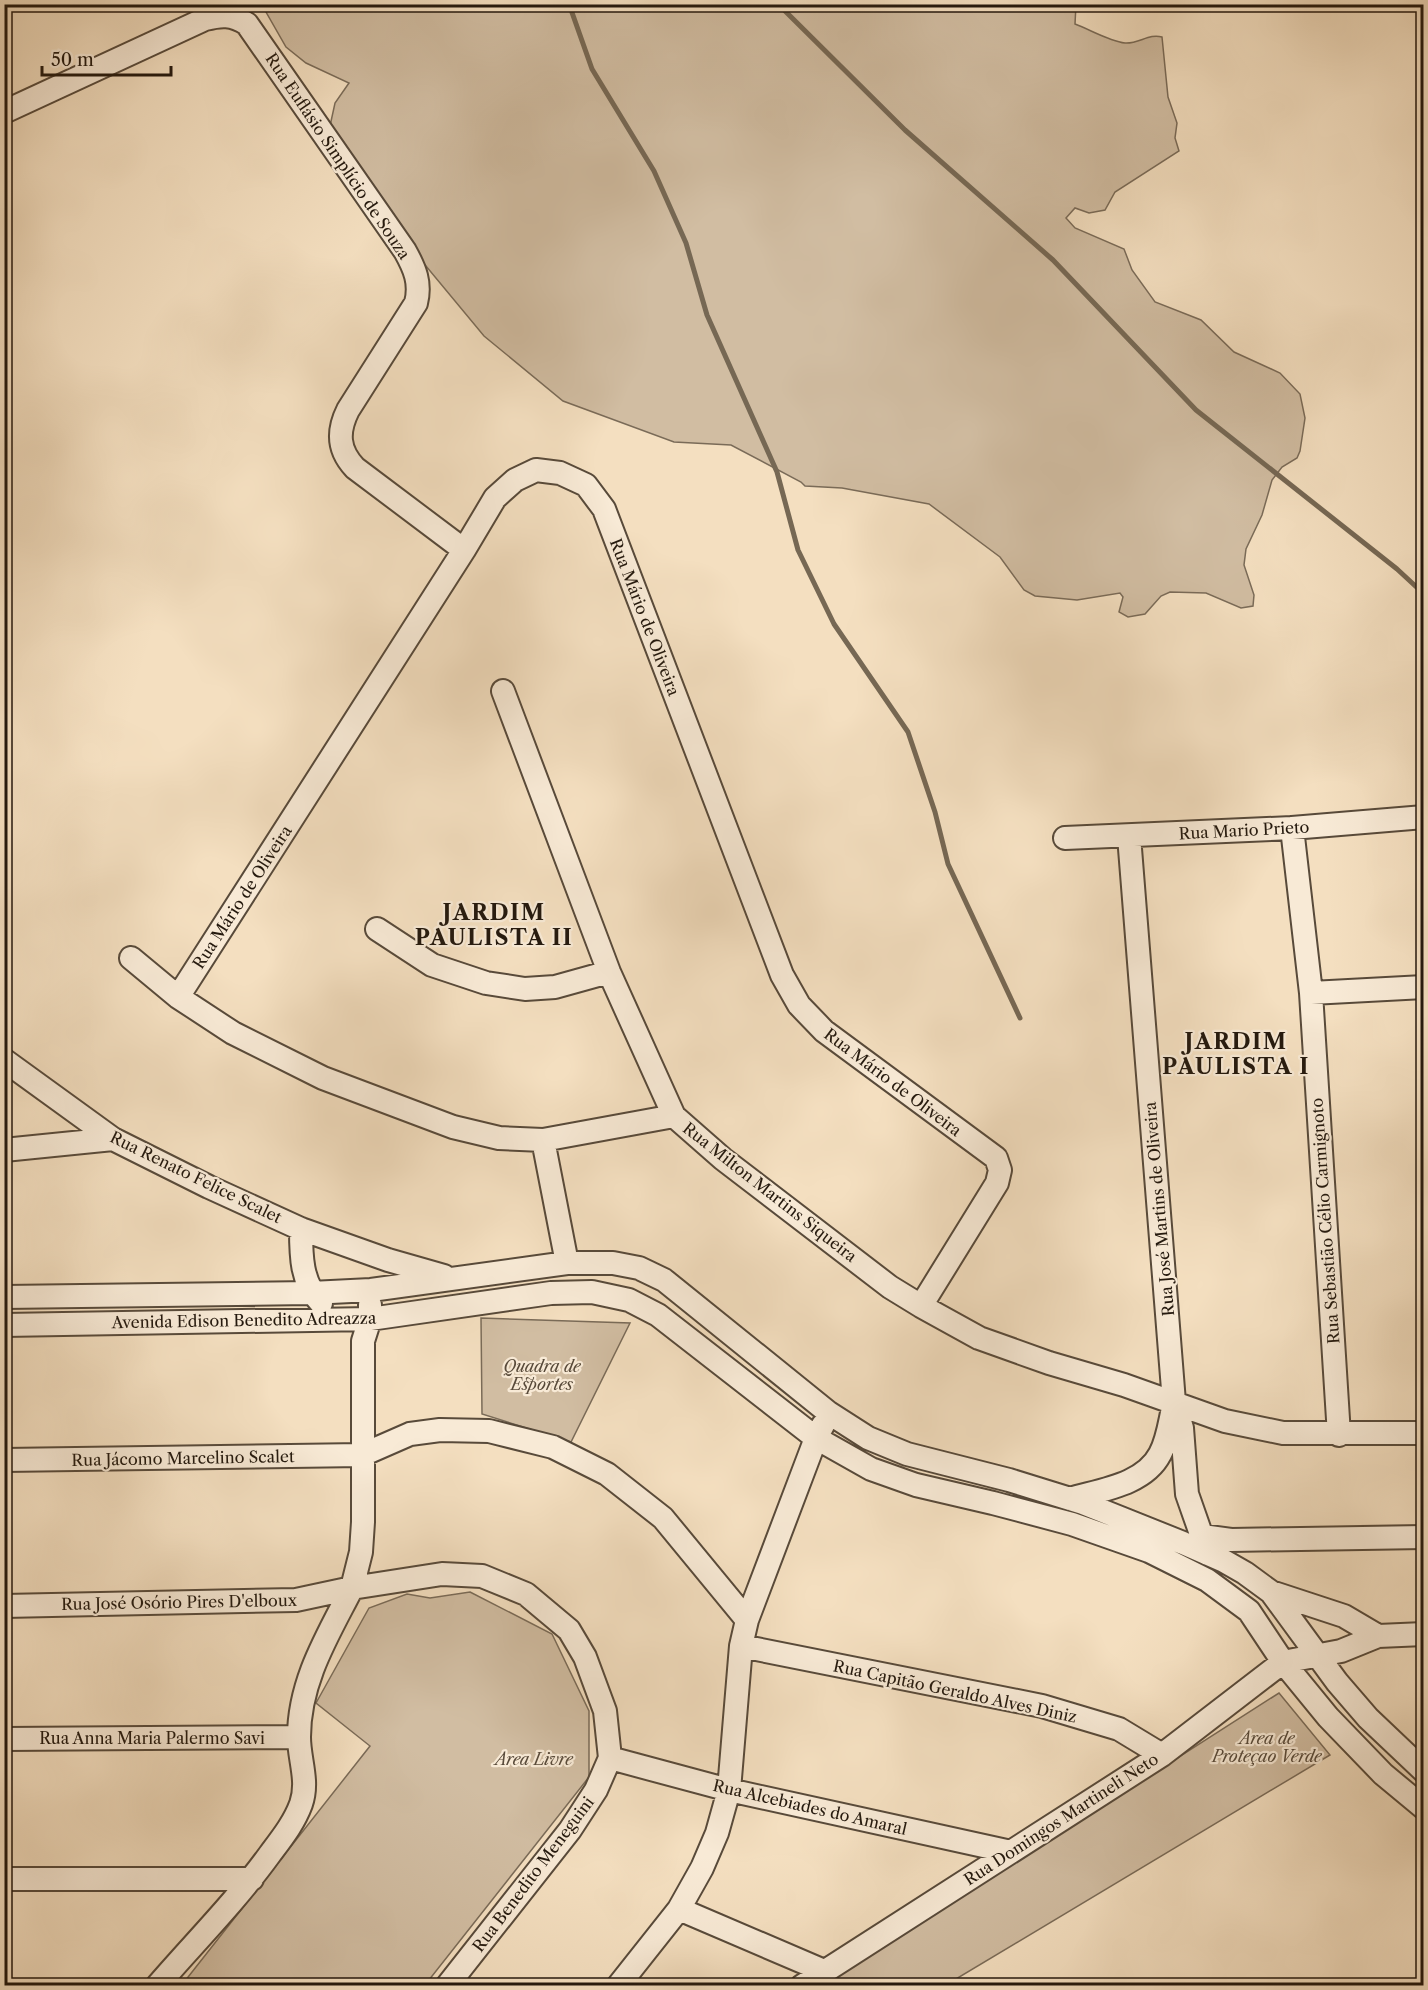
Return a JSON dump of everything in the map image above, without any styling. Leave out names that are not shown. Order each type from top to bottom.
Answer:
[{"type":"street","name":"Rua Euflásio Simplício de Souza","points":[[4,112],[201,12],[237,17],[247,24],[405,251],[418,279],[419,291],[416,303],[342,423],[341,447],[346,459],[355,468],[464,550]]},
{"type":"street","name":"Rua Mário de Oliveira","points":[[178,997],[495,498],[515,480],[536,470],[560,473],[586,485],[604,509],[782,975],[799,1005],[824,1031],[996,1158],[1000,1170],[997,1183],[921,1306]]},
{"type":"street","points":[[503,691],[609,972],[674,1116]]},
{"type":"street","name":"Rua Mario Prieto","points":[[1065,838],[1292,828],[1424,817]]},
{"type":"street","name":"Rua Sebastião Célio Carmignoto","points":[[1292,828],[1311,993],[1339,1435]]},
{"type":"street","name":"Rua José Martins de Oliveira","points":[[1129,836],[1174,1402],[1182,1428],[1186,1494],[1205,1545]]},
{"type":"street","points":[[377,929],[432,965],[486,983],[525,989],[555,987],[609,972]]},
{"type":"street","name":"Rua Milton Martins Siqueira","points":[[131,958],[178,997],[233,1033],[323,1078],[453,1127],[499,1138],[543,1140],[674,1116],[723,1159],[890,1287],[979,1338],[1225,1421],[1282,1434],[1424,1433]]},
{"type":"street","points":[[1311,993],[1424,987]]},
{"type":"street","name":"Rua Renato Felice Scalet","points":[[4,1060],[113,1138],[209,1187],[302,1229],[381,1258],[454,1279]]},
{"type":"street","points":[[4,1150],[113,1138]]},
{"type":"street","points":[[543,1140],[567,1263]]},
{"type":"street","name":"Rua Renato Felice Scalet","points":[[302,1229],[301,1252],[304,1276],[311,1293]]},
{"type":"street","name":"Avenida Edison Benedito Adreazza","points":[[4,1297],[311,1293],[371,1290],[567,1263],[613,1263],[639,1268],[664,1281],[829,1413],[868,1438],[907,1454],[1009,1480],[1205,1545],[1271,1592],[1318,1657],[1368,1718],[1424,1771]]},
{"type":"street","points":[[157,1986],[252,1879],[294,1822],[302,1802],[305,1784],[299,1737],[303,1699],[311,1667],[352,1588],[360,1552],[363,1522],[363,1341],[370,1319],[371,1290]]},
{"type":"street","name":"Avenida Edison Benedito Adreazza","points":[[4,1325],[340,1321],[370,1319],[551,1293],[592,1292],[629,1300],[658,1315],[816,1438],[871,1469],[916,1485],[1072,1524],[1149,1551],[1207,1580],[1248,1611],[1283,1662],[1328,1718],[1383,1774],[1424,1808]]},
{"type":"street","points":[[311,1293],[363,1341]]},
{"type":"street","name":"Rua José Martins de Oliveira","points":[[1070,1499],[1116,1486],[1144,1473],[1162,1452],[1174,1402]]},
{"type":"street","points":[[618,1986],[679,1909],[717,1833],[729,1790],[741,1646],[747,1620],[816,1438],[829,1413]]},
{"type":"street","points":[[362,1455],[410,1434],[440,1430],[489,1431],[553,1447],[607,1474],[663,1518],[747,1620]]},
{"type":"street","name":"Rua Jácomo Marcelino Scalet","points":[[4,1460],[362,1455]]},
{"type":"street","points":[[1205,1545],[1231,1540],[1424,1537]]},
{"type":"street","name":"Rua José Osório Pires D'elboux","points":[[4,1606],[297,1600],[352,1588],[442,1574],[482,1576],[526,1594],[569,1630],[585,1657],[605,1711],[610,1758]]},
{"type":"street","points":[[1271,1592],[1344,1616],[1378,1636],[1424,1634]]},
{"type":"street","name":"Rua Domingos Martineli Neto","points":[[802,1986],[1162,1755],[1283,1662],[1318,1657],[1354,1647],[1378,1636]]},
{"type":"street","name":"Rua Capitão Geraldo Alves Diniz","points":[[741,1646],[1042,1706],[1119,1729],[1162,1755]]},
{"type":"street","name":"Rua Anna Maria Palermo Savi","points":[[4,1739],[299,1737]]},
{"type":"street","name":"Rua Alcebiades do Amaral","points":[[610,1758],[729,1790],[1011,1852]]},
{"type":"street","name":"Rua Benedito Meneguini","points":[[447,1986],[570,1830],[596,1790],[610,1758]]},
{"type":"street","points":[[4,1879],[252,1879]]},
{"type":"street","points":[[679,1909],[824,1971]]},
{"type":"green space","points":[[1076,4],[1075,24],[1106,38],[1125,43],[1153,36],[1162,37],[1168,97],[1177,123],[1175,138],[1179,151],[1115,192],[1105,210],[1089,213],[1075,208],[1066,218],[1075,228],[1124,249],[1132,270],[1155,302],[1201,320],[1234,352],[1280,373],[1300,394],[1305,418],[1300,451],[1297,458],[1282,467],[1272,480],[1262,515],[1246,549],[1244,565],[1254,595],[1253,606],[1241,608],[1206,593],[1170,592],[1161,596],[1145,614],[1128,617],[1119,612],[1123,597],[1120,593],[1077,600],[1035,596],[1024,590],[1000,557],[929,504],[842,488],[805,486],[731,445],[674,442],[563,401],[484,336],[382,213],[328,135],[335,103],[349,83],[306,63],[286,47],[262,5]]},
{"type":"green space","name":"Quadra de Esportes","points":[[481,1318],[630,1323],[571,1442],[482,1414]]},
{"type":"green space","name":"Area Livre","points":[[470,1592],[552,1634],[589,1711],[589,1777],[425,1985],[181,1986],[370,1746],[316,1703],[369,1608],[407,1594],[430,1598]]},
{"type":"green space","name":"Area de Proteçao Verde","points":[[1279,1693],[1330,1755],[946,1985],[821,1986]]},
{"type":"waterway","points":[[569,4],[592,69],[654,171],[686,243],[707,315],[777,472],[798,550],[834,624],[908,732],[935,812],[948,864],[1020,1018]]},
{"type":"waterway","points":[[778,4],[905,130],[1053,260],[1196,410],[1397,569],[1424,594]]},
{"type":"district","name":"JARDIM PAULISTA II","points":[[494,924]]},
{"type":"district","name":"JARDIM PAULISTA I","points":[[1236,1054]]}]
